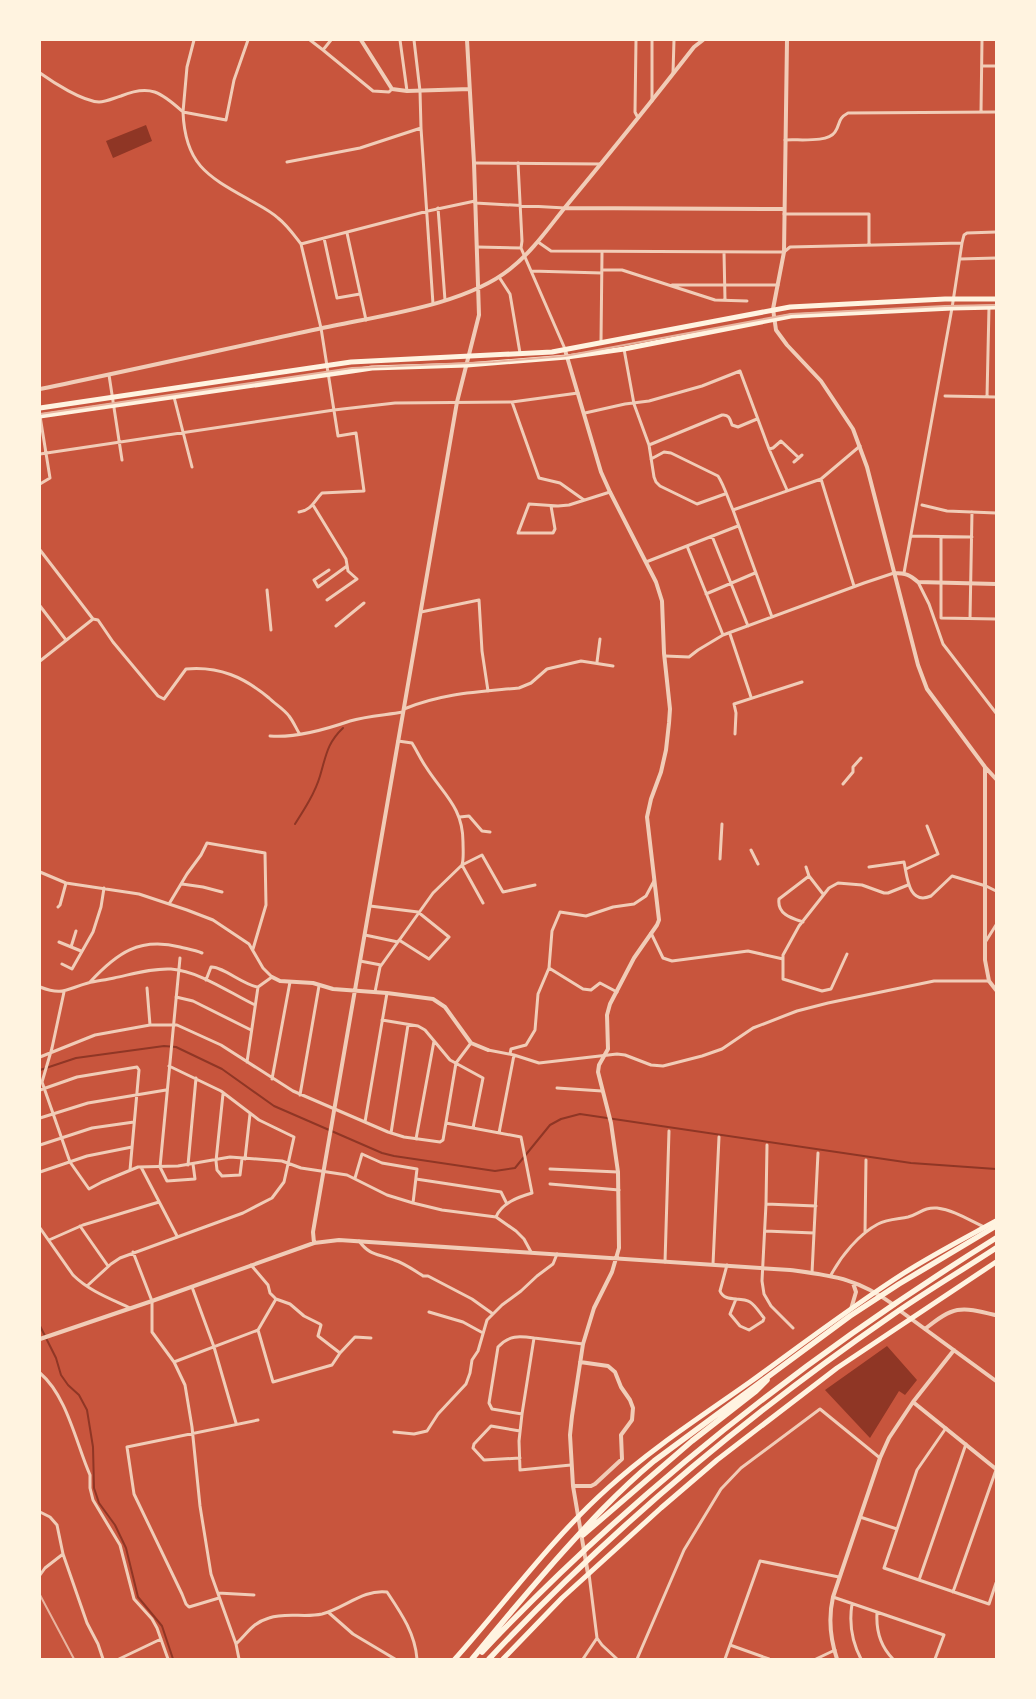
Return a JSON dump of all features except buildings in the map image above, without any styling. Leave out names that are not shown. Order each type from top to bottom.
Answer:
[{"type":"highway","points":[[40,408],[371,360],[565,350],[773,310],[816,306],[996,299]]},
{"type":"highway","points":[[40,416],[372,368],[466,365],[567,357],[624,349],[791,316],[996,307]]},
{"type":"highway","points":[[455,1659],[529,1570],[634,1465],[875,1292],[906,1272],[996,1221]]},
{"type":"highway","points":[[474,1659],[566,1550],[621,1490],[654,1461],[850,1316],[996,1226]]},
{"type":"highway","points":[[474,1659],[573,1560],[718,1434],[825,1352],[923,1284],[996,1238]]},
{"type":"highway","points":[[488,1659],[585,1563],[723,1442],[804,1378],[860,1338],[996,1248]]},
{"type":"highway","points":[[503,1659],[588,1572],[717,1460],[837,1368],[996,1262]]},
{"type":"highway","points":[[566,1550],[692,1441],[756,1392],[797,1348]]},
{"type":"street","points":[[194,40],[187,67],[183,112],[185,138],[191,153],[200,166],[216,181],[278,218],[301,244],[321,328],[338,436],[356,433],[364,491],[322,493],[314,505],[309,509],[299,512]]},
{"type":"street","points":[[40,73],[77,94],[94,101],[108,101],[137,89],[145,90],[163,96],[183,112],[226,120],[234,80],[248,40]]},
{"type":"street","points":[[310,40],[373,92],[389,92],[392,89],[406,91],[470,89]]},
{"type":"street","points":[[323,50],[331,40]]},
{"type":"street","points":[[361,40],[392,89]]},
{"type":"street","points":[[400,40],[406,91]]},
{"type":"street","points":[[414,40],[420,91],[433,304]]},
{"type":"street","points":[[314,1242],[313,1232],[323,1171],[457,402],[479,315],[474,163],[467,40]]},
{"type":"street","points":[[636,40],[636,112],[638,119]]},
{"type":"street","points":[[652,40],[652,101]]},
{"type":"street","points":[[674,40],[674,73]]},
{"type":"street","points":[[40,389],[366,320],[433,304],[479,288],[499,277],[524,257],[538,242],[694,47],[703,40]]},
{"type":"street","points":[[787,40],[784,252],[773,310],[776,330],[821,380],[853,429],[860,445],[918,665],[927,690],[985,767],[996,778]]},
{"type":"street","points":[[981,112],[982,40]]},
{"type":"street","points":[[982,66],[996,66]]},
{"type":"street","points":[[786,140],[826,139],[833,136],[839,121],[848,113],[996,112]]},
{"type":"street","points":[[287,162],[360,148],[421,128]]},
{"type":"street","points":[[474,163],[602,164]]},
{"type":"street","points":[[518,163],[521,248],[565,350],[601,472],[656,582],[662,602],[670,709],[666,750],[647,818],[659,920],[634,958],[610,1004],[607,1015],[608,1049],[599,1065],[598,1072],[611,1123],[618,1172],[619,1248],[612,1272],[594,1308],[583,1344],[572,1416],[571,1465],[573,1486],[597,1638],[618,1659]]},
{"type":"street","points":[[301,244],[438,208],[475,202],[565,208],[869,214],[869,244]]},
{"type":"street","points":[[438,208],[445,300]]},
{"type":"street","points":[[347,232],[366,320]]},
{"type":"street","points":[[904,573],[962,243],[967,233],[996,232]]},
{"type":"street","points":[[324,238],[337,298],[360,294]]},
{"type":"street","points":[[538,242],[550,251],[602,253],[784,252],[790,247],[962,243]]},
{"type":"street","points":[[477,247],[521,248]]},
{"type":"street","points":[[724,252],[725,300]]},
{"type":"street","points":[[600,342],[602,253]]},
{"type":"street","points":[[960,259],[996,258]]},
{"type":"street","points":[[531,271],[622,270],[714,300],[747,300]]},
{"type":"street","points":[[499,277],[510,294],[520,353]]},
{"type":"street","points":[[669,285],[779,285]]},
{"type":"street","points":[[987,396],[989,307]]},
{"type":"street","points":[[624,349],[634,404],[649,445],[654,476],[660,486],[697,504],[725,494]]},
{"type":"street","points":[[585,413],[649,401],[702,386],[740,371],[769,450],[787,490]]},
{"type":"street","points":[[109,375],[122,460]]},
{"type":"street","points":[[40,454],[334,410],[395,403],[512,402],[578,392]]},
{"type":"street","points":[[174,396],[192,467]]},
{"type":"street","points":[[945,396],[996,397]]},
{"type":"street","points":[[512,402],[539,478],[560,483],[584,500]]},
{"type":"street","points":[[649,445],[726,414],[735,427],[757,419]]},
{"type":"street","points":[[40,416],[50,478],[40,484]]},
{"type":"street","points":[[769,450],[781,441],[799,458]]},
{"type":"street","points":[[733,510],[821,479],[860,445]]},
{"type":"street","points":[[651,459],[664,452],[671,453],[718,476],[722,481],[725,494],[733,510],[772,617]]},
{"type":"street","points":[[794,462],[802,455]]},
{"type":"street","points":[[821,479],[854,586]]},
{"type":"street","points":[[551,506],[555,529],[552,533],[518,532],[529,504],[569,505],[610,492]]},
{"type":"street","points":[[314,505],[346,559],[348,571],[356,579],[327,600]]},
{"type":"street","points":[[922,505],[947,511],[996,513]]},
{"type":"street","points":[[970,619],[972,512]]},
{"type":"street","points":[[646,562],[738,526]]},
{"type":"street","points":[[712,536],[748,626]]},
{"type":"street","points":[[911,536],[972,537]]},
{"type":"street","points":[[941,537],[941,618],[996,619]]},
{"type":"street","points":[[687,546],[723,635]]},
{"type":"street","points":[[40,550],[41,555],[93,619],[98,620],[113,642],[158,696],[164,699],[186,669],[205,668],[226,672],[256,687],[290,716],[299,733]]},
{"type":"street","points":[[329,570],[314,580],[318,587],[347,566]]},
{"type":"street","points":[[706,594],[756,573]]},
{"type":"street","points":[[665,656],[690,657],[723,635],[730,634],[854,586],[894,573],[904,573],[910,575],[918,582],[929,604],[943,644],[996,713]]},
{"type":"street","points":[[918,582],[996,584]]},
{"type":"street","points":[[267,590],[271,630]]},
{"type":"street","points":[[421,612],[479,600],[482,651],[488,691]]},
{"type":"street","points":[[336,626],[364,603]]},
{"type":"street","points":[[40,606],[66,640]]},
{"type":"street","points":[[40,660],[93,619]]},
{"type":"street","points":[[730,634],[751,697]]},
{"type":"street","points":[[597,662],[600,639]]},
{"type":"street","points":[[270,736],[283,737],[343,725],[403,710],[427,700],[444,696],[519,688],[531,683],[547,669],[581,660],[613,666]]},
{"type":"street","points":[[735,734],[736,713],[734,704],[802,682]]},
{"type":"street","points":[[398,741],[412,743],[426,768],[452,803],[460,818],[463,830],[462,865],[483,903]]},
{"type":"street","points":[[843,784],[861,758]]},
{"type":"street","points":[[985,767],[986,968],[989,981],[996,990]]},
{"type":"street","points":[[460,818],[469,816],[482,831],[490,832]]},
{"type":"street","points":[[720,859],[722,824]]},
{"type":"street","points":[[906,869],[938,854],[927,826]]},
{"type":"street","points":[[169,904],[207,843],[265,853],[266,905],[257,930],[253,949]]},
{"type":"street","points":[[751,850],[758,864]]},
{"type":"street","points":[[375,992],[381,965],[432,893],[462,865],[482,855],[503,892],[535,885]]},
{"type":"street","points":[[869,867],[904,862],[908,885],[916,895],[927,898],[952,876],[986,886],[996,891]]},
{"type":"street","points":[[806,867],[809,876],[823,894]]},
{"type":"street","points":[[40,872],[66,883],[139,894],[213,920],[240,937],[253,949],[263,968],[272,977],[280,981],[313,983],[333,989],[422,996],[440,1002],[471,1043],[488,1050],[539,1063],[625,1055],[651,1065],[663,1066],[722,1049],[753,1028],[797,1011],[934,981],[989,981]]},
{"type":"street","points":[[802,922],[784,915],[778,904],[779,899],[809,876]]},
{"type":"street","points":[[499,1133],[512,1055],[511,1048],[526,1045],[535,1030],[538,994],[549,968],[552,931],[560,912],[586,916],[613,907],[634,904],[646,896],[654,881]]},
{"type":"street","points":[[58,907],[66,883]]},
{"type":"street","points":[[847,954],[834,985],[826,991],[783,979],[783,955],[802,922],[829,888],[838,883],[862,884],[888,893],[908,885]]},
{"type":"street","points":[[182,884],[203,886],[222,892]]},
{"type":"street","points":[[62,964],[72,969],[93,932],[98,919],[104,888]]},
{"type":"street","points":[[365,935],[398,941],[429,959],[449,937],[418,912],[370,906]]},
{"type":"street","points":[[985,942],[996,925]]},
{"type":"street","points":[[71,947],[76,931]]},
{"type":"street","points":[[651,933],[663,958],[672,961],[748,951],[783,959]]},
{"type":"street","points":[[59,942],[81,951]]},
{"type":"street","points":[[89,983],[122,954],[140,945],[161,943],[202,953]]},
{"type":"street","points":[[180,958],[160,1167],[167,1181],[195,1179],[193,1164]]},
{"type":"street","points":[[360,961],[381,965]]},
{"type":"street","points":[[206,980],[212,967],[216,967],[252,986],[258,987],[272,977]]},
{"type":"street","points":[[549,968],[583,989],[591,990],[600,983],[617,992]]},
{"type":"street","points":[[40,986],[57,992],[64,992],[89,983],[151,970],[179,970],[206,980],[255,1006]]},
{"type":"street","points":[[272,1079],[290,982]]},
{"type":"street","points":[[300,1095],[319,986]]},
{"type":"street","points":[[247,1062],[258,987]]},
{"type":"street","points":[[147,988],[150,1025]]},
{"type":"street","points":[[64,992],[42,1082],[42,1090],[53,1113],[70,1162],[89,1189],[130,1170],[141,1167],[188,1165],[230,1158],[290,1163],[301,1168],[356,1178],[387,1195],[414,1203],[476,1216],[496,1217],[516,1231],[524,1239],[531,1252]]},
{"type":"street","points":[[365,1122],[387,993]]},
{"type":"street","points":[[176,997],[193,1001],[251,1030]]},
{"type":"street","points":[[382,1020],[418,1026],[425,1030],[450,1060],[484,1078],[473,1128]]},
{"type":"street","points":[[40,1057],[71,1046],[87,1037],[150,1025],[173,1025],[221,1045],[286,1088],[300,1095],[390,1133],[440,1142],[446,1123],[456,1063],[471,1043]]},
{"type":"street","points":[[390,1133],[408,1025]]},
{"type":"street","points":[[416,1139],[434,1040]]},
{"type":"street","points":[[87,1286],[108,1266],[120,1258],[243,1213],[266,1202],[276,1194],[284,1182],[290,1163],[294,1137],[259,1120],[223,1093],[169,1066]]},
{"type":"street","points":[[42,1090],[88,1075],[137,1068],[139,1070],[130,1170]]},
{"type":"street","points":[[188,1165],[196,1078]]},
{"type":"street","points":[[557,1088],[602,1091]]},
{"type":"street","points":[[40,1118],[88,1102],[166,1090]]},
{"type":"street","points":[[223,1093],[216,1161],[217,1170],[222,1176],[240,1175],[250,1114]]},
{"type":"street","points":[[40,1145],[92,1128],[134,1122]]},
{"type":"street","points":[[446,1123],[521,1138],[532,1193],[514,1199],[496,1217]]},
{"type":"street","points":[[665,1262],[669,1130]]},
{"type":"street","points":[[714,1264],[718,1137]]},
{"type":"street","points":[[767,1145],[762,1281],[764,1294],[771,1306],[792,1328]]},
{"type":"street","points":[[40,1172],[101,1152],[132,1147]]},
{"type":"street","points":[[812,1273],[818,1153]]},
{"type":"street","points":[[356,1178],[362,1154],[382,1163],[417,1169],[414,1203]]},
{"type":"street","points":[[865,1234],[866,1160]]},
{"type":"street","points":[[141,1167],[177,1236]]},
{"type":"street","points":[[550,1169],[618,1172]]},
{"type":"street","points":[[416,1179],[501,1192],[507,1204]]},
{"type":"street","points":[[550,1184],[619,1190]]},
{"type":"street","points":[[49,1240],[80,1226],[159,1202]]},
{"type":"street","points":[[766,1204],[816,1206]]},
{"type":"street","points":[[831,1275],[838,1262],[851,1247],[878,1224],[892,1219],[910,1217],[923,1209],[936,1208],[951,1211],[985,1227]]},
{"type":"street","points":[[80,1226],[108,1266]]},
{"type":"street","points":[[40,1228],[73,1276],[98,1293],[131,1308]]},
{"type":"street","points":[[765,1231],[814,1233]]},
{"type":"street","points":[[41,1339],[192,1287],[314,1242],[325,1240],[359,1240],[665,1262],[763,1267],[831,1275],[875,1292],[996,1381]]},
{"type":"street","points":[[359,1240],[366,1249],[376,1256],[394,1260],[423,1276],[428,1276],[472,1299],[493,1314]]},
{"type":"street","points":[[133,1252],[152,1301],[152,1332],[174,1362],[186,1385],[200,1506],[211,1574],[236,1644],[239,1659]]},
{"type":"street","points":[[394,1432],[414,1434],[427,1431],[438,1414],[466,1384],[472,1360],[478,1351],[486,1320],[553,1264],[557,1254]]},
{"type":"street","points":[[251,1265],[268,1285],[270,1293],[276,1299],[290,1304],[304,1316],[320,1324],[318,1336],[340,1353]]},
{"type":"street","points":[[728,1265],[720,1291],[724,1297],[748,1300],[764,1318],[763,1321],[749,1330],[740,1326],[730,1314],[736,1299]]},
{"type":"street","points":[[850,1309],[856,1292],[852,1282]]},
{"type":"street","points":[[192,1287],[214,1347],[236,1423]]},
{"type":"street","points":[[174,1362],[258,1330],[276,1299]]},
{"type":"street","points":[[925,1329],[943,1316],[959,1309],[971,1309],[995,1315]]},
{"type":"street","points":[[429,1312],[462,1322],[483,1333]]},
{"type":"street","points":[[258,1330],[273,1382],[332,1365],[355,1337],[371,1338]]},
{"type":"street","points":[[522,1414],[492,1408],[489,1403],[498,1347],[503,1342],[518,1335],[583,1344]]},
{"type":"street","points":[[534,1338],[520,1431],[520,1470],[571,1465]]},
{"type":"street","points":[[837,1659],[830,1631],[829,1616],[832,1597],[880,1458],[894,1429],[954,1350]]},
{"type":"street","points":[[573,1486],[591,1486],[620,1463],[623,1454],[621,1435],[632,1420],[632,1404],[621,1387],[615,1372],[608,1366],[580,1362]]},
{"type":"street","points":[[40,1374],[48,1380],[57,1394],[90,1474],[90,1488],[93,1500],[120,1545],[134,1599],[152,1619],[168,1659]]},
{"type":"street","points":[[913,1402],[996,1470],[953,1592]]},
{"type":"street","points":[[637,1659],[684,1550],[721,1489],[741,1468],[820,1409],[880,1458]]},
{"type":"street","points":[[219,1598],[189,1606],[186,1604],[134,1494],[127,1447],[236,1423],[258,1420]]},
{"type":"street","points":[[520,1431],[491,1426],[474,1444],[473,1448],[484,1460],[520,1458]]},
{"type":"street","points":[[946,1428],[917,1470],[884,1568],[989,1604],[996,1583]]},
{"type":"street","points":[[919,1580],[966,1444]]},
{"type":"street","points":[[40,1512],[50,1517],[57,1525],[63,1554],[102,1659]]},
{"type":"street","points":[[860,1517],[897,1529]]},
{"type":"street","points":[[40,1575],[45,1568],[63,1554]]},
{"type":"street","points":[[725,1659],[760,1561],[839,1577]]},
{"type":"street","points":[[236,1644],[252,1626],[269,1618],[320,1614],[368,1593],[387,1592],[412,1636],[416,1659]]},
{"type":"street","points":[[218,1593],[254,1596]]},
{"type":"street","points":[[832,1597],[944,1635],[935,1659]]},
{"type":"street","points":[[852,1604],[851,1631],[853,1642],[861,1659]]},
{"type":"street","points":[[328,1612],[353,1634],[395,1659]]},
{"type":"street","points":[[877,1612],[876,1623],[880,1640],[893,1659]]},
{"type":"street","points":[[583,1659],[597,1638]]},
{"type":"street","points":[[119,1659],[161,1639]]},
{"type":"street","points":[[730,1645],[767,1659]]},
{"type":"street","points":[[816,1659],[835,1650]]},
{"type":"shaded area","points":[[146,125],[152,141],[113,158],[106,141]]},
{"type":"shaded area","points":[[887,1346],[917,1380],[905,1395],[899,1391],[870,1438],[825,1390]]},
{"type":"waterway","points":[[295,824],[315,789],[330,745],[343,728]]},
{"type":"waterway","points":[[40,1070],[76,1058],[164,1046],[176,1047],[222,1069],[274,1106],[382,1153],[495,1171],[515,1168],[550,1125],[561,1119],[580,1114],[911,1163],[996,1169]]},
{"type":"waterway","points":[[40,1326],[56,1358],[61,1375],[79,1395],[87,1410],[93,1447],[94,1488],[99,1503],[115,1525],[126,1548],[138,1597],[162,1626],[173,1659]]},
{"type":"railway","points":[[40,414],[352,368],[493,362],[565,356],[791,314],[996,305]]},
{"type":"railway","points":[[40,1595],[74,1659]]}]
